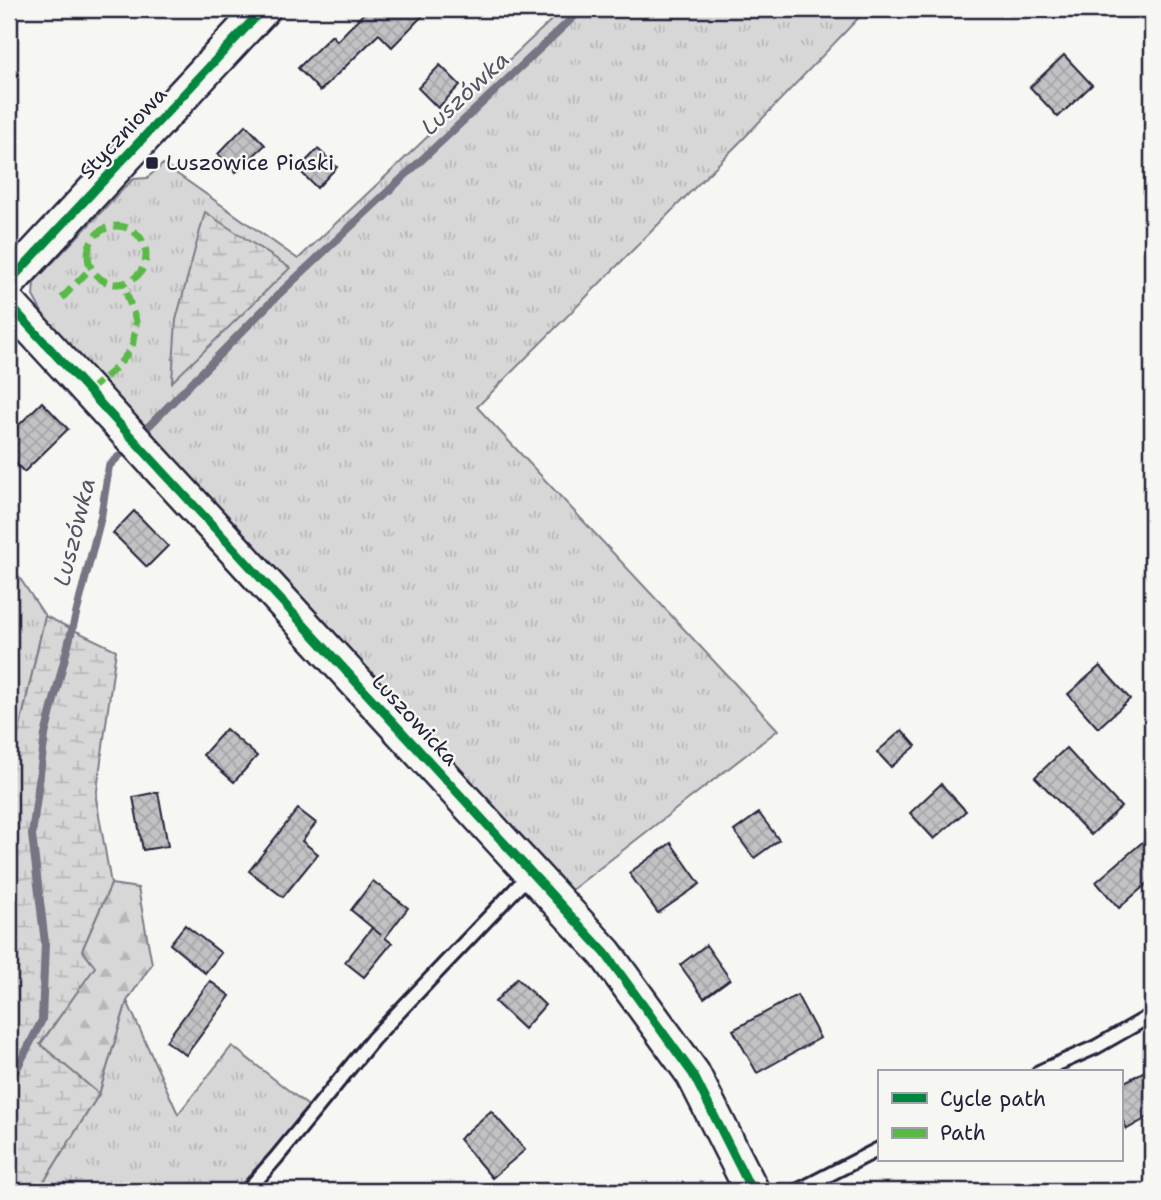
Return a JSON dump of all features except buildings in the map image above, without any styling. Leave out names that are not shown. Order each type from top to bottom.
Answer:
[{"type":"street","name":"Styczniowa","points":[[9,282],[263,9]]},
{"type":"street","name":"Luszowicka","points":[[9,304],[605,953],[693,1074],[752,1191]]},
{"type":"lane","points":[[247,1191],[373,1039],[531,873]]},
{"type":"lane","points":[[1044,1070],[1096,1047],[1152,1015]]},
{"type":"lane","points":[[797,1191],[878,1150]]},
{"type":"green space","points":[[563,9],[867,9],[742,140],[477,407],[778,730],[569,892],[44,316],[33,296],[34,282],[133,179],[147,178],[163,164],[298,259]]},
{"type":"green space","points":[[205,212],[290,268],[172,382],[176,320]]},
{"type":"green space","points":[[9,562],[45,616],[9,776]]},
{"type":"green space","points":[[45,616],[116,650],[96,798],[111,884],[82,950],[95,967],[40,1044],[99,1094],[38,1191],[9,1191],[9,941],[17,936],[9,776]]},
{"type":"green space","points":[[9,809],[17,936],[9,941]]},
{"type":"green space","points":[[111,884],[138,888],[152,964],[127,1001],[99,1094],[40,1045],[94,967],[82,950]]},
{"type":"green space","points":[[127,1001],[178,1114],[232,1046],[311,1108],[235,1191],[38,1191],[99,1094]]},
{"type":"waterway","name":"Luszówka","points":[[139,436],[279,294],[582,9]]},
{"type":"waterway","name":"Luszówka","points":[[9,1084],[42,1020],[45,943],[32,835],[45,735],[101,517],[109,466],[130,445]]},
{"type":"marked path","points":[[117,226],[128,228],[141,239],[146,255],[144,266],[133,279],[117,284],[106,282],[93,271],[88,255],[90,244],[101,231],[117,226]]},
{"type":"marked path","points":[[62,298],[91,268]]},
{"type":"marked path","points":[[89,391],[117,367],[132,348],[136,321],[123,283]]},
{"type":"cycle path","points":[[9,282],[263,9]]},
{"type":"cycle path","points":[[9,304],[605,953],[693,1074],[752,1191]]},
{"type":"place","name":"Luszowice Piaski","points":[[152,163]]}]
